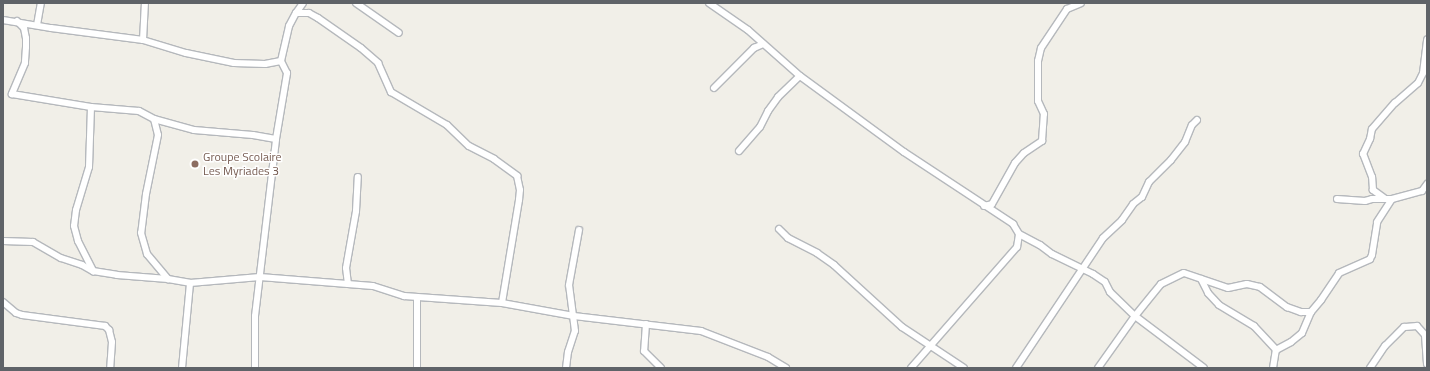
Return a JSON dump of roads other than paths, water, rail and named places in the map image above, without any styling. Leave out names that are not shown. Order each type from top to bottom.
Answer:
[{"type":"street","points":[[37,25],[41,3]]},
{"type":"street","points":[[143,40],[145,3]]},
{"type":"street","points":[[255,368],[255,316],[276,139],[287,73],[281,61],[289,26],[303,3]]},
{"type":"street","points":[[356,3],[399,33]]},
{"type":"street","points":[[709,3],[748,30],[800,76],[904,152],[1013,224],[1019,234],[1105,282],[1110,292],[1135,316],[1204,368]]},
{"type":"street","points":[[984,206],[992,204],[1015,163],[1024,153],[1042,141],[1044,114],[1038,101],[1038,61],[1041,48],[1068,9],[1080,3]]},
{"type":"street","points":[[296,13],[309,13],[361,48],[378,63],[384,73],[391,92],[447,125],[469,146],[494,159],[517,176],[520,195],[502,303]]},
{"type":"street","points":[[3,20],[143,40],[186,53],[234,63],[265,64],[281,61]]},
{"type":"street","points":[[16,21],[24,28],[26,47],[25,63],[12,94],[91,107],[139,111],[154,120],[194,130],[253,135],[276,139]]},
{"type":"street","points":[[1384,198],[1373,190],[1372,177],[1363,154],[1370,139],[1372,129],[1395,103],[1418,83],[1422,73],[1427,39]]},
{"type":"street","points":[[714,88],[754,48],[763,44]]},
{"type":"street","points":[[739,151],[760,127],[768,111],[778,97],[800,76]]},
{"type":"street","points":[[91,107],[89,167],[76,210],[74,226],[78,241],[93,271]]},
{"type":"street","points":[[154,120],[158,135],[146,194],[141,233],[147,254],[168,279]]},
{"type":"street","points":[[1016,368],[1103,238],[1122,220],[1130,207],[1142,197],[1150,182],[1171,160],[1185,142],[1192,125],[1197,120]]},
{"type":"street","points":[[348,284],[346,268],[356,211],[358,177]]},
{"type":"street","points":[[1337,199],[1365,201],[1384,198],[1392,199],[1422,191],[1427,184]]},
{"type":"street","points":[[1276,350],[1291,342],[1302,333],[1311,312],[1340,273],[1370,259],[1372,255],[1377,222],[1392,199]]},
{"type":"street","points":[[779,229],[788,238],[817,253],[834,265],[902,327],[964,368]]},
{"type":"street","points":[[566,368],[568,352],[575,332],[574,316],[568,285],[579,230]]},
{"type":"street","points":[[911,368],[1017,247],[1019,234]]},
{"type":"street","points":[[3,241],[33,242],[61,258],[82,264],[93,271],[116,275],[168,279],[190,283],[260,277],[373,286],[404,296],[502,303],[574,316],[701,331],[768,357],[786,368]]},
{"type":"street","points":[[1098,368],[1135,316],[1161,284],[1184,273],[1228,288],[1247,284],[1260,287],[1287,307],[1301,312],[1311,312]]},
{"type":"street","points":[[1201,279],[1208,293],[1219,305],[1254,326],[1276,350],[1274,368]]},
{"type":"street","points":[[182,368],[190,283]]},
{"type":"street","points":[[417,297],[417,368]]},
{"type":"street","points":[[3,302],[16,313],[22,315],[105,326],[109,330],[112,342],[110,368]]},
{"type":"street","points":[[646,324],[644,350],[661,368]]},
{"type":"street","points":[[1370,368],[1385,346],[1404,327],[1417,326],[1425,335],[1427,364]]},
{"type":"place","name":"Groupe Scolaire Les Myriades 3","points":[[195,164]]}]
